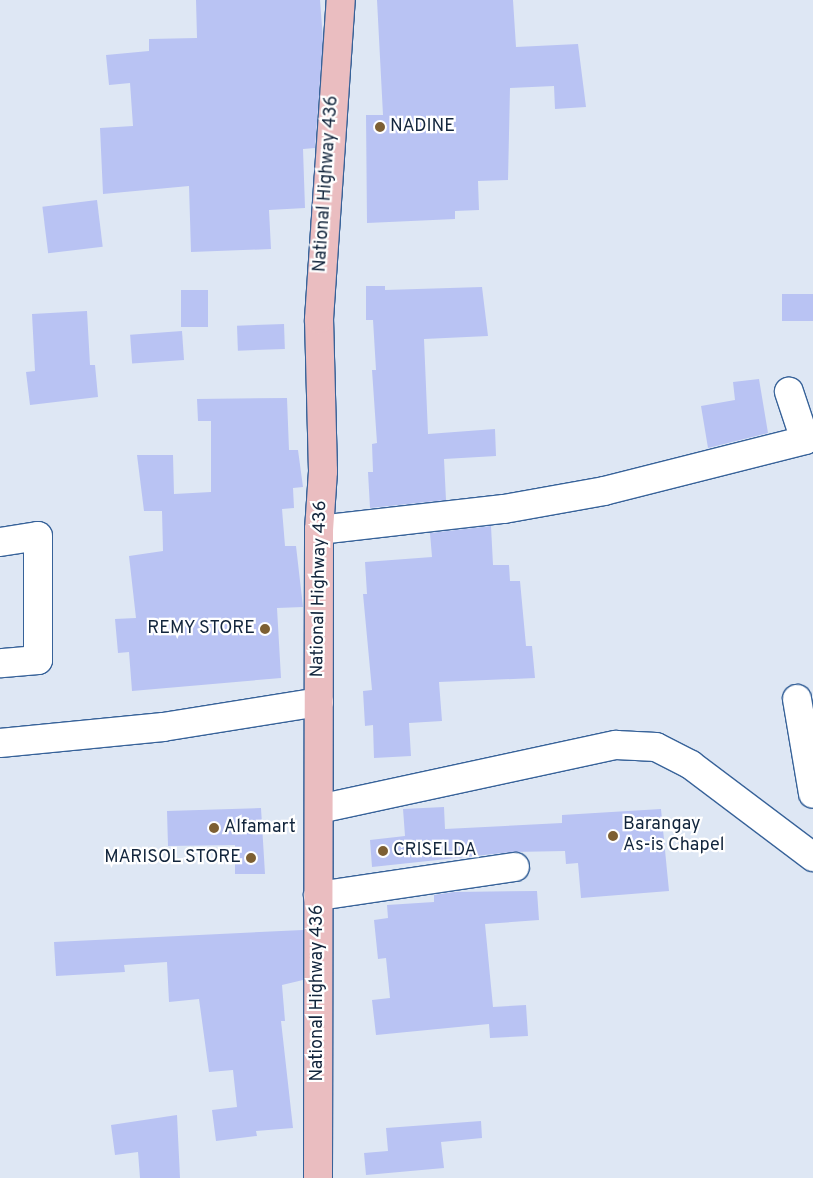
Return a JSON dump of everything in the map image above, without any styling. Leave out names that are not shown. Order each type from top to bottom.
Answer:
[{"type":"main road","name":"National Highway 436","points":[[318,1178],[318,530],[323,471],[321,267],[341,0]]},
{"type":"street","points":[[318,530],[504,509],[586,494],[805,440],[789,392]]},
{"type":"street","points":[[0,542],[38,536],[38,660],[0,663]]},
{"type":"street","points":[[797,699],[813,794]]},
{"type":"street","points":[[0,743],[163,727],[318,702]]},
{"type":"street","points":[[318,809],[616,745],[656,747],[692,765],[813,857]]},
{"type":"street","points":[[318,896],[515,866]]},
{"type":"building","points":[[196,0],[320,0],[323,40],[315,148],[303,149],[305,208],[269,210],[271,249],[191,252],[189,186],[103,194],[100,128],[133,126],[130,83],[109,85],[106,55],[149,51],[149,39],[197,38]]},
{"type":"building","points":[[377,0],[513,0],[516,47],[578,44],[586,107],[555,109],[554,86],[510,88],[508,180],[478,181],[479,210],[455,211],[455,219],[367,223],[366,115],[383,115]]},
{"type":"building","points":[[97,200],[103,247],[48,253],[42,207]]},
{"type":"building","points":[[366,286],[385,286],[385,290],[482,287],[488,336],[424,339],[428,434],[495,429],[496,456],[444,459],[446,500],[370,508],[368,472],[373,472],[372,444],[377,443],[372,370],[376,370],[373,320],[366,320]]},
{"type":"building","points":[[181,290],[208,290],[208,327],[181,327]]},
{"type":"building","points":[[782,294],[813,294],[813,321],[782,321]]},
{"type":"building","points":[[87,311],[90,365],[95,365],[98,397],[30,405],[26,372],[35,371],[32,314]]},
{"type":"building","points":[[284,324],[285,349],[238,351],[237,326]]},
{"type":"building","points":[[182,331],[184,360],[132,364],[130,335]]},
{"type":"building","points":[[759,379],[768,433],[708,448],[701,406],[735,400],[733,382]]},
{"type":"building","points":[[287,398],[289,450],[298,450],[303,487],[293,488],[294,508],[282,509],[285,546],[296,546],[303,607],[277,608],[281,678],[132,691],[129,652],[118,653],[115,619],[136,618],[129,556],[163,551],[162,511],[144,511],[137,455],[173,455],[174,494],[211,492],[211,421],[198,421],[197,399]]},
{"type":"building","points":[[491,526],[493,565],[509,565],[510,581],[520,581],[526,646],[532,646],[535,678],[439,682],[442,721],[409,723],[411,756],[374,758],[373,725],[365,726],[363,691],[372,690],[363,594],[367,594],[365,562],[432,557],[430,533]]},
{"type":"building","points":[[444,807],[445,829],[562,823],[562,815],[661,809],[669,891],[581,898],[578,863],[566,864],[565,851],[513,852],[372,867],[370,840],[405,836],[403,809]]},
{"type":"building","name":"Alfamart","points":[[261,808],[265,874],[235,874],[235,845],[168,846],[167,811]]},
{"type":"building","points":[[537,891],[539,920],[485,924],[493,1007],[526,1005],[528,1036],[490,1038],[489,1024],[376,1035],[372,1000],[390,998],[386,958],[378,959],[374,920],[388,918],[387,905],[434,902],[434,895],[454,892]]},
{"type":"building","points":[[303,930],[303,980],[282,985],[285,1021],[281,1021],[293,1128],[256,1131],[257,1136],[216,1141],[212,1110],[237,1107],[233,1070],[209,1072],[199,999],[169,1002],[167,962],[124,965],[125,972],[56,976],[54,942]]},
{"type":"building","points":[[177,1115],[180,1178],[140,1178],[138,1152],[115,1155],[111,1125]]},
{"type":"building","points":[[481,1121],[482,1138],[441,1142],[444,1168],[366,1175],[364,1153],[388,1151],[386,1128]]},
{"type":"place","name":"NADINE","points":[[380,127]]},
{"type":"place","name":"REMY STORE","points":[[265,629]]},
{"type":"place","name":"Alfamart","points":[[214,828]]},
{"type":"place","name":"Barangay As-is Chapel","points":[[613,836]]},
{"type":"place","name":"CRISELDA","points":[[383,851]]},
{"type":"place","name":"MARISOL STORE","points":[[251,858]]}]
